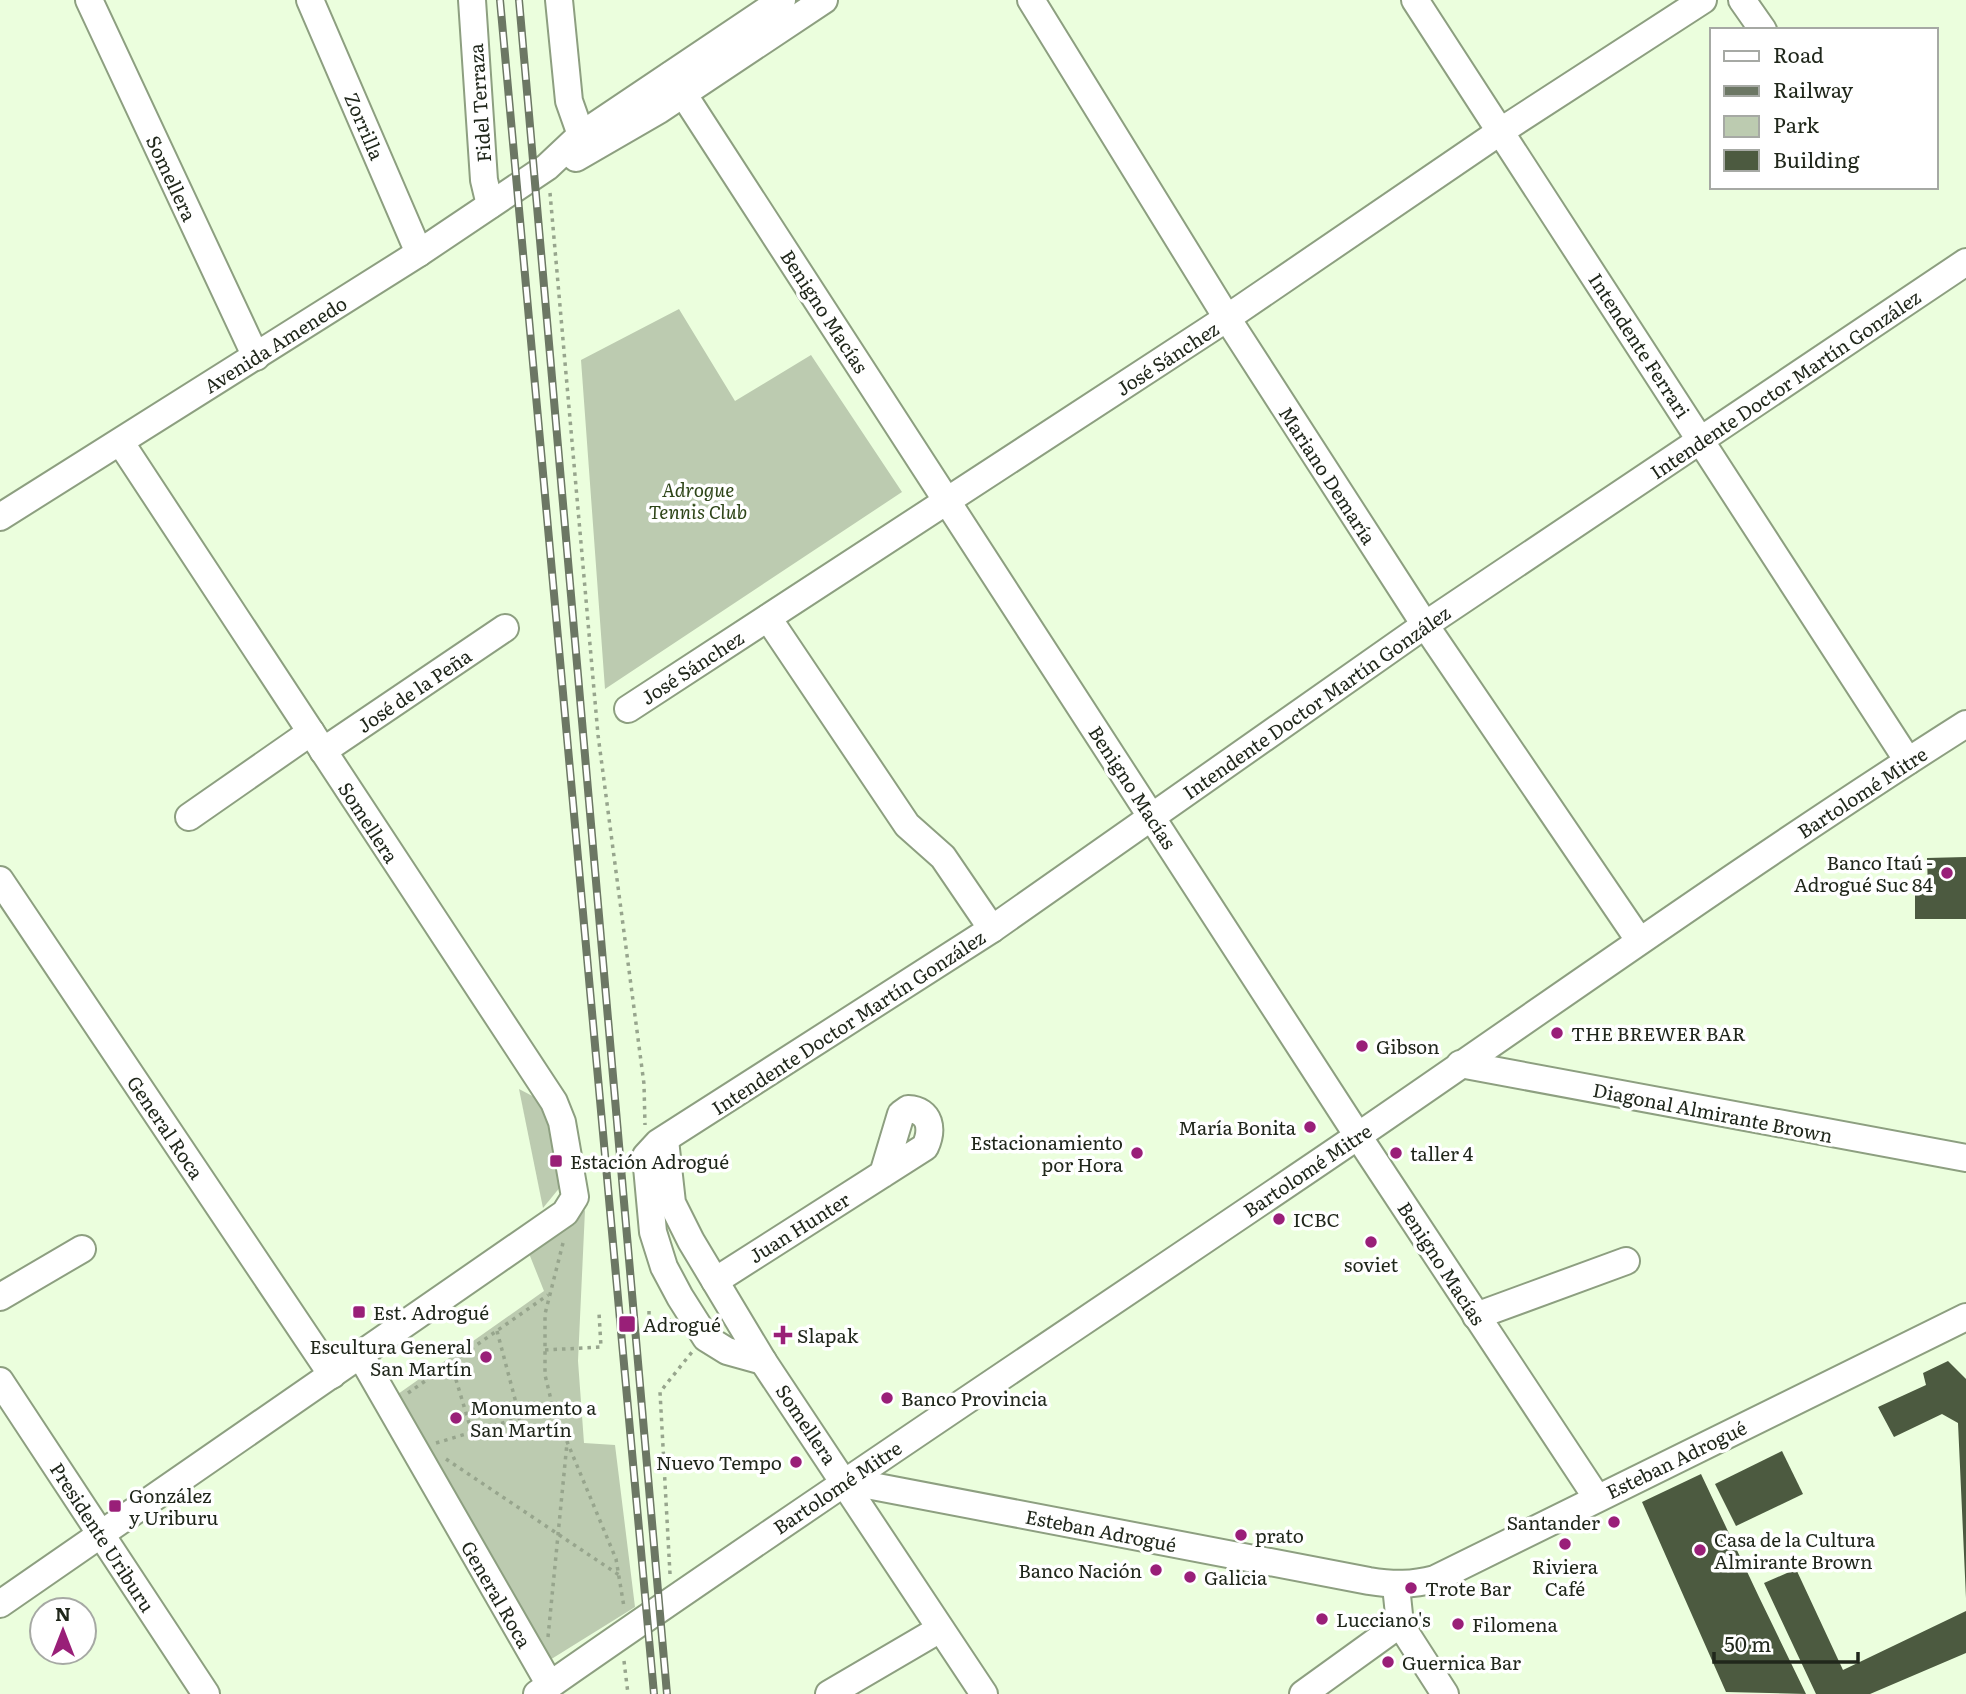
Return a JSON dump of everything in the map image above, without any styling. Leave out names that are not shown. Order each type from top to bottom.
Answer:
[{"type":"street","name":"Somellera","points":[[89,0],[256,357]]},
{"type":"street","name":"Zorrilla","points":[[310,0],[419,253]]},
{"type":"street","name":"Fidel Terraza","points":[[472,0],[484,180],[490,205]]},
{"type":"street","points":[[559,0],[569,101],[581,135]]},
{"type":"street","name":"Avenida Amenedo","points":[[547,167],[576,158],[791,6],[824,0]]},
{"type":"street","name":"Mariano Demaría","points":[[1031,0],[1227,318],[1425,625],[1639,940]]},
{"type":"street","name":"Intendente Ferrari","points":[[1416,0],[1908,761]]},
{"type":"street","name":"José Sánchez","points":[[628,709],[1227,318],[1501,131],[1703,0]]},
{"type":"street","points":[[1742,0],[1762,28]]},
{"type":"street","name":"Avenida Amenedo","points":[[0,517],[419,253],[547,167],[581,135],[678,84]]},
{"type":"street","name":"Benigno Macías","points":[[678,84],[1358,1136],[1597,1498]]},
{"type":"street","name":"Intendente Doctor Martín González","points":[[655,1148],[992,929],[1425,625],[1966,262]]},
{"type":"street","name":"Somellera","points":[[121,443],[559,1112],[575,1198],[565,1213],[361,1356]]},
{"type":"street","points":[[768,618],[907,825],[943,857],[992,929]]},
{"type":"street","name":"José de la Peña","points":[[189,817],[505,628]]},
{"type":"street","name":"Bartolomé Mitre","points":[[544,1685],[1358,1136],[1639,940],[1966,724]]},
{"type":"street","name":"General Roca","points":[[0,880],[332,1375]]},
{"type":"street","name":"Diagonal Almirante Brown","points":[[1460,1064],[1966,1158]]},
{"type":"street","name":"Somellera","points":[[655,1148],[672,1203],[763,1361],[846,1481],[984,1694]]},
{"type":"street","points":[[655,1148],[653,1232],[664,1267],[706,1338],[727,1351],[763,1361]]},
{"type":"street","name":"Juan Hunter","points":[[715,1281],[883,1174]]},
{"type":"street","points":[[0,1297],[82,1249]]},
{"type":"street","points":[[1476,1316],[1626,1261]]},
{"type":"street","name":"Esteban Adrogué","points":[[846,1481],[1396,1586],[1435,1579],[1966,1317]]},
{"type":"street","points":[[0,1604],[361,1356]]},
{"type":"street","name":"General Roca","points":[[361,1356],[389,1406],[422,1449],[544,1685]]},
{"type":"street","name":"Presidente Uriburu","points":[[0,1381],[206,1694]]},
{"type":"street","points":[[1396,1586],[1400,1624],[1445,1694]]},
{"type":"street","points":[[1303,1694],[1400,1624]]},
{"type":"street","points":[[829,1694],[940,1629]]},
{"type":"path","points":[[547,167],[598,735],[644,1084],[655,1148]]},
{"type":"path","points":[[561,1258],[548,1295],[545,1375],[553,1408],[616,1559],[630,1629],[623,1659],[628,1694]]},
{"type":"path","points":[[389,1406],[548,1295]]},
{"type":"path","points":[[649,1311],[649,1325]]},
{"type":"path","points":[[544,1350],[601,1347],[599,1314]]},
{"type":"path","points":[[497,1331],[520,1418]]},
{"type":"path","points":[[671,1600],[660,1392],[706,1338]]},
{"type":"path","points":[[451,1363],[472,1433]]},
{"type":"path","points":[[422,1449],[553,1408]]},
{"type":"path","points":[[544,1685],[567,1441]]},
{"type":"path","points":[[422,1449],[619,1575]]},
{"type":"green space","name":"Adrogue Tennis Club","points":[[679,309],[735,401],[811,355],[902,492],[605,689],[581,360]]},
{"type":"green space","points":[[519,1089],[542,1101],[552,1124],[561,1186],[543,1208]]},
{"type":"green space","points":[[585,1210],[578,1361],[584,1443],[615,1445],[635,1607],[545,1663],[398,1394],[544,1291],[528,1251],[565,1228]]},
{"type":"building","name":"Banco Itaú - Adrogué Suc 84","points":[[1966,857],[1966,919],[1915,919],[1915,889],[1928,889],[1927,858]]},
{"type":"building","points":[[1948,1361],[1966,1379],[1966,1598],[1958,1423],[1942,1414],[1894,1437],[1878,1407],[1926,1385],[1923,1373]]},
{"type":"building","points":[[1782,1451],[1803,1494],[1736,1526],[1715,1484]]},
{"type":"building","name":"Casa de la Cultura Almirante Brown","points":[[1701,1474],[1806,1694],[1726,1692],[1642,1502]]},
{"type":"building","points":[[1796,1569],[1843,1670],[1966,1611],[1966,1653],[1870,1694],[1816,1694],[1764,1583]]},
{"type":"railway","points":[[500,0],[654,1694]]},
{"type":"railway","points":[[519,0],[667,1694]]},
{"type":"place","name":"Banco Itaú - Adrogué Suc 84","points":[[1947,873]]},
{"type":"place","name":"THE BREWER BAR","points":[[1557,1033]]},
{"type":"place","name":"Gibson","points":[[1362,1046]]},
{"type":"place","name":"María Bonita","points":[[1310,1127]]},
{"type":"place","name":"Estacionamiento por Hora","points":[[1137,1153]]},
{"type":"place","name":"taller 4","points":[[1396,1153]]},
{"type":"place","name":"Estación Adrogué","points":[[556,1161]]},
{"type":"place","name":"ICBC","points":[[1279,1219]]},
{"type":"place","name":"soviet","points":[[1371,1242]]},
{"type":"place","name":"Est. Adrogué","points":[[359,1312]]},
{"type":"place","name":"Adrogué","points":[[627,1324]]},
{"type":"place","name":"Slapak","points":[[783,1335]]},
{"type":"place","name":"Escultura General San Martín","points":[[486,1357]]},
{"type":"place","name":"Banco Provincia","points":[[887,1398]]},
{"type":"place","name":"Monumento a San Martín","points":[[456,1418]]},
{"type":"place","name":"Nuevo Tempo","points":[[796,1462]]},
{"type":"place","name":"González y Uriburu","points":[[115,1506]]},
{"type":"place","name":"Santander","points":[[1614,1522]]},
{"type":"place","name":"prato","points":[[1241,1535]]},
{"type":"place","name":"Riviera Café","points":[[1565,1544]]},
{"type":"place","name":"Casa de la Cultura Almirante Brown","points":[[1700,1550]]},
{"type":"place","name":"Banco Nación","points":[[1156,1570]]},
{"type":"place","name":"Galicia","points":[[1190,1577]]},
{"type":"place","name":"Trote Bar","points":[[1411,1588]]},
{"type":"place","name":"Lucciano's","points":[[1322,1619]]},
{"type":"place","name":"Filomena","points":[[1458,1624]]},
{"type":"place","name":"Guernica Bar","points":[[1388,1662]]}]
